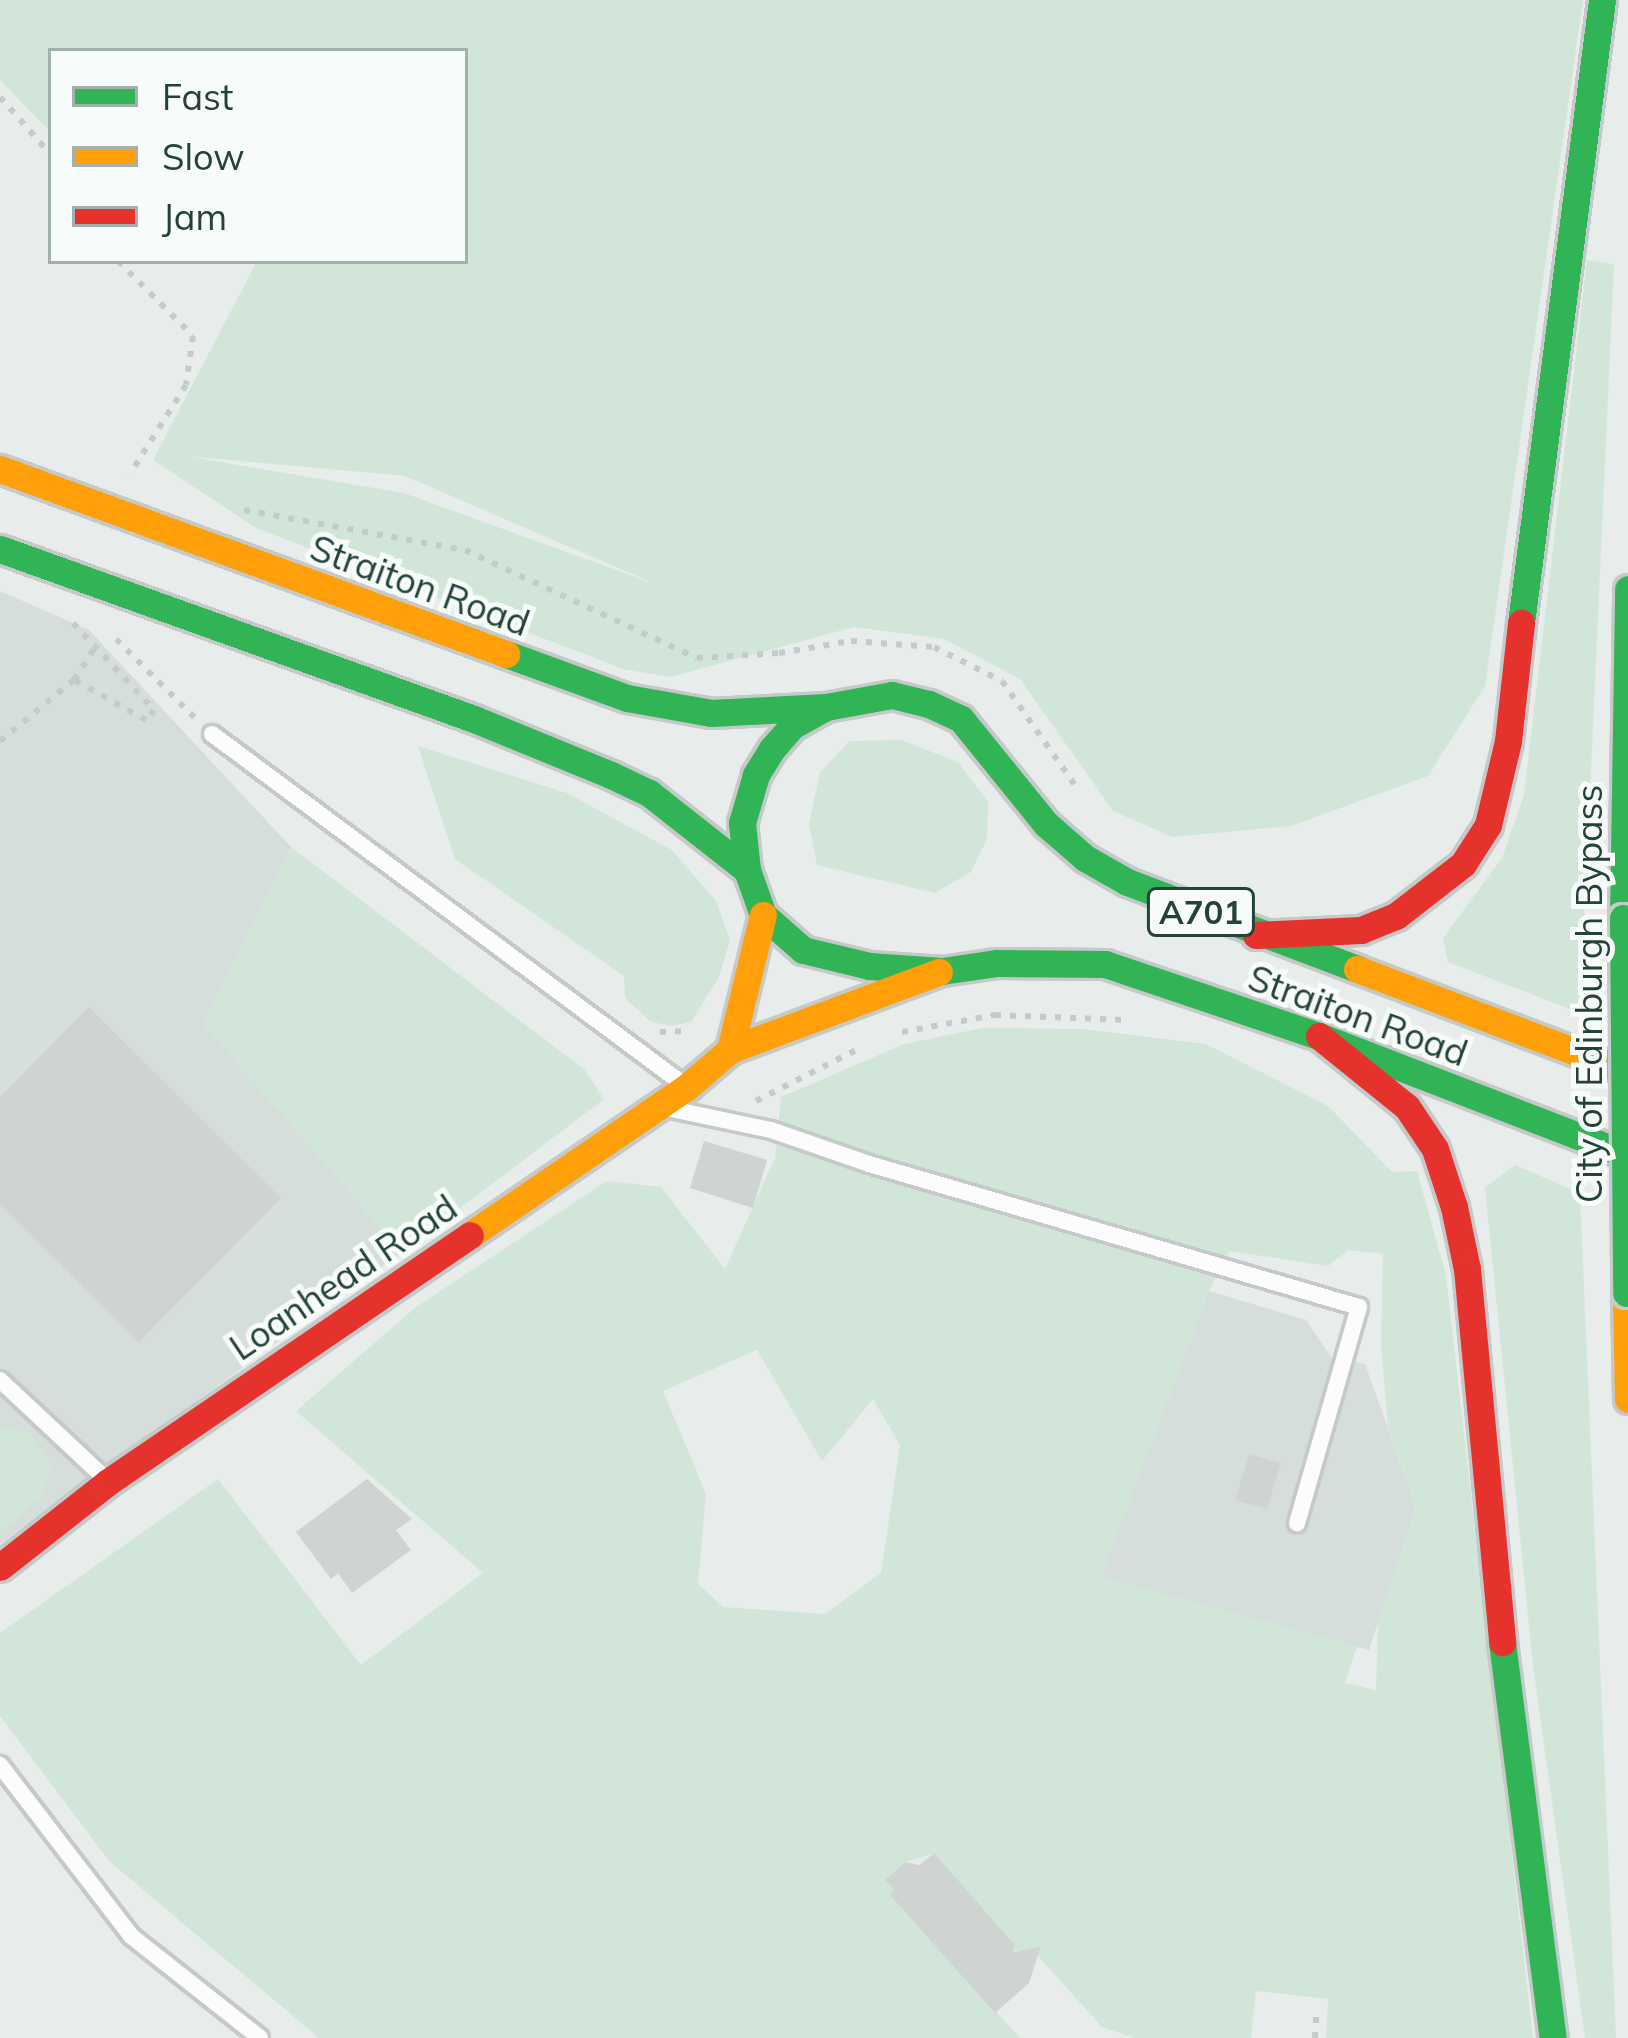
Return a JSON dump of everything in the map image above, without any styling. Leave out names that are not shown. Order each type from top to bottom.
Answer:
[{"type":"main road","points":[[1256,935],[1361,930],[1396,916],[1463,864],[1487,825],[1508,742],[1543,423],[1602,0]]},
{"type":"main road","name":"Straiton Road","points":[[0,469],[627,698],[712,713],[826,707],[892,695],[961,719],[1046,824],[1085,858],[1126,882],[1628,1072]]},
{"type":"main road","points":[[0,549],[474,719],[610,775],[663,803],[747,870]]},
{"type":"main road","name":"City of Edinburgh Bypass","points":[[1628,590],[1623,918],[1628,1399]]},
{"type":"main road","name":"Straiton Road","points":[[826,707],[792,726],[757,775],[742,823],[747,870],[763,915],[803,950],[868,966],[942,971],[997,963],[1105,964],[1318,1036],[1628,1155]]},
{"type":"main road","points":[[730,1050],[763,915]]},
{"type":"main road","name":"Loanhead Road","points":[[0,1568],[108,1482],[687,1087],[730,1050],[942,971]]},
{"type":"main road","points":[[1318,1036],[1407,1107],[1436,1149],[1454,1207],[1467,1269],[1490,1551],[1552,2038]]},
{"type":"lane","points":[[212,734],[687,1087]]},
{"type":"lane","points":[[659,1106],[728,1119],[1359,1307],[1297,1523]]},
{"type":"lane","points":[[0,1380],[108,1482]]},
{"type":"lane","points":[[0,1766],[131,1936],[260,2038]]},
{"type":"path","points":[[0,98],[48,151]]},
{"type":"path","points":[[113,510],[186,385],[193,336],[121,264]]},
{"type":"path","points":[[74,680],[146,720],[154,710],[70,619],[80,606]]},
{"type":"path","points":[[105,629],[212,734]]},
{"type":"path","points":[[0,741],[74,680],[96,647]]},
{"type":"path","points":[[887,1035],[995,1015],[1104,1016],[1142,1023]]},
{"type":"path","points":[[728,1119],[868,1045]]},
{"type":"path","points":[[1315,2038],[1316,2015]]},
{"type":"shaded area","points":[[0,591],[89,630],[291,847],[203,1023],[402,1252],[0,1544]]},
{"type":"shaded area","points":[[1209,1291],[1306,1320],[1331,1357],[1365,1364],[1416,1507],[1369,1650],[1100,1577]]},
{"type":"green space","points":[[0,0],[1583,0],[1485,686],[1428,776],[1291,826],[1172,837],[1113,811],[1020,679],[944,639],[854,627],[670,677],[623,669],[256,528],[153,460],[255,264],[468,264],[468,48],[48,48],[48,130],[0,80]],"holes":[[[185,456],[405,476],[658,585],[404,493]]]},
{"type":"green space","points":[[1587,260],[1614,264],[1580,1013],[1448,962],[1443,938],[1502,858],[1524,795]]},
{"type":"green space","points":[[901,740],[958,762],[988,802],[987,839],[971,872],[935,893],[817,865],[809,824],[820,772],[850,741]]},
{"type":"green space","points":[[418,746],[567,793],[672,850],[716,901],[730,940],[719,977],[691,1022],[672,1026],[651,1022],[625,998],[624,976],[455,859]]},
{"type":"green space","points":[[291,847],[584,1069],[604,1099],[402,1252],[202,1023]]},
{"type":"green space","points":[[982,1028],[1084,1029],[1206,1044],[1328,1106],[1392,1172],[1417,1171],[1446,1276],[1533,2038],[1326,2038],[1328,1999],[1256,1991],[1251,2038],[1134,2038],[1102,2027],[1038,1956],[1040,1947],[1012,1953],[1015,1945],[933,1854],[905,1862],[886,1880],[894,1889],[889,1894],[1020,2038],[319,2038],[110,1862],[0,1716],[0,1633],[218,1479],[361,1665],[483,1573],[296,1411],[416,1307],[607,1181],[661,1187],[725,1269],[775,1158],[781,1097],[904,1044]],"holes":[[[1349,1250],[1383,1254],[1381,1345],[1388,1427],[1416,1507],[1378,1622],[1376,1690],[1345,1683],[1357,1646],[1101,1577],[1209,1291],[1229,1251],[1328,1266]],[[757,1350],[822,1461],[873,1399],[900,1445],[881,1573],[825,1614],[723,1607],[698,1584],[706,1494],[663,1391]]]},
{"type":"green space","points":[[1515,1165],[1580,1193],[1616,2038],[1585,2038],[1533,1666],[1485,1188]]},
{"type":"green space","points":[[0,1427],[29,1433],[51,1463],[42,1497],[0,1532]]},
{"type":"building","points":[[89,1007],[281,1198],[139,1342],[0,1205],[0,1097]]},
{"type":"building","points":[[704,1141],[767,1160],[753,1208],[690,1188]]},
{"type":"building","points":[[1249,1454],[1281,1463],[1267,1509],[1235,1500]]},
{"type":"building","points":[[367,1479],[412,1519],[396,1530],[411,1550],[352,1593],[338,1573],[331,1579],[296,1532]]},
{"type":"building","points":[[934,1853],[1015,1945],[1012,1953],[1041,1946],[1029,1983],[995,2013],[889,1894],[894,1889],[885,1880],[905,1862],[919,1865]]},
{"type":"traffic: fast","points":[[1521,623],[1602,0]]},
{"type":"traffic: fast","points":[[0,549],[474,719],[611,775],[649,793],[747,870]]},
{"type":"traffic: fast","points":[[1623,918],[1628,589]]},
{"type":"traffic: fast","points":[[506,654],[627,698],[711,713],[826,707],[892,695],[929,704],[961,719],[1046,824],[1085,858],[1127,882],[1357,969]]},
{"type":"traffic: fast","points":[[826,707],[792,726],[772,749],[756,775],[742,823],[747,870],[763,915],[803,950],[869,966],[942,971],[997,963],[1105,964],[1319,1036],[1628,1155]]},
{"type":"traffic: fast","points":[[1623,918],[1626,1293]]},
{"type":"traffic: fast","points":[[1502,1642],[1553,2038]]},
{"type":"traffic: slow","points":[[0,469],[506,654]]},
{"type":"traffic: slow","points":[[730,1050],[763,915]]},
{"type":"traffic: slow","points":[[1357,969],[1628,1072]]},
{"type":"traffic: slow","points":[[470,1235],[687,1087],[730,1050],[939,972]]},
{"type":"traffic: slow","points":[[1626,1293],[1628,1399]]},
{"type":"traffic: jam","points":[[1256,935],[1361,930],[1396,916],[1463,864],[1488,825],[1508,741],[1521,623]]},
{"type":"traffic: jam","points":[[1319,1036],[1407,1107],[1435,1149],[1454,1207],[1467,1269],[1502,1642]]},
{"type":"traffic: jam","points":[[0,1567],[108,1482],[470,1235]]}]
